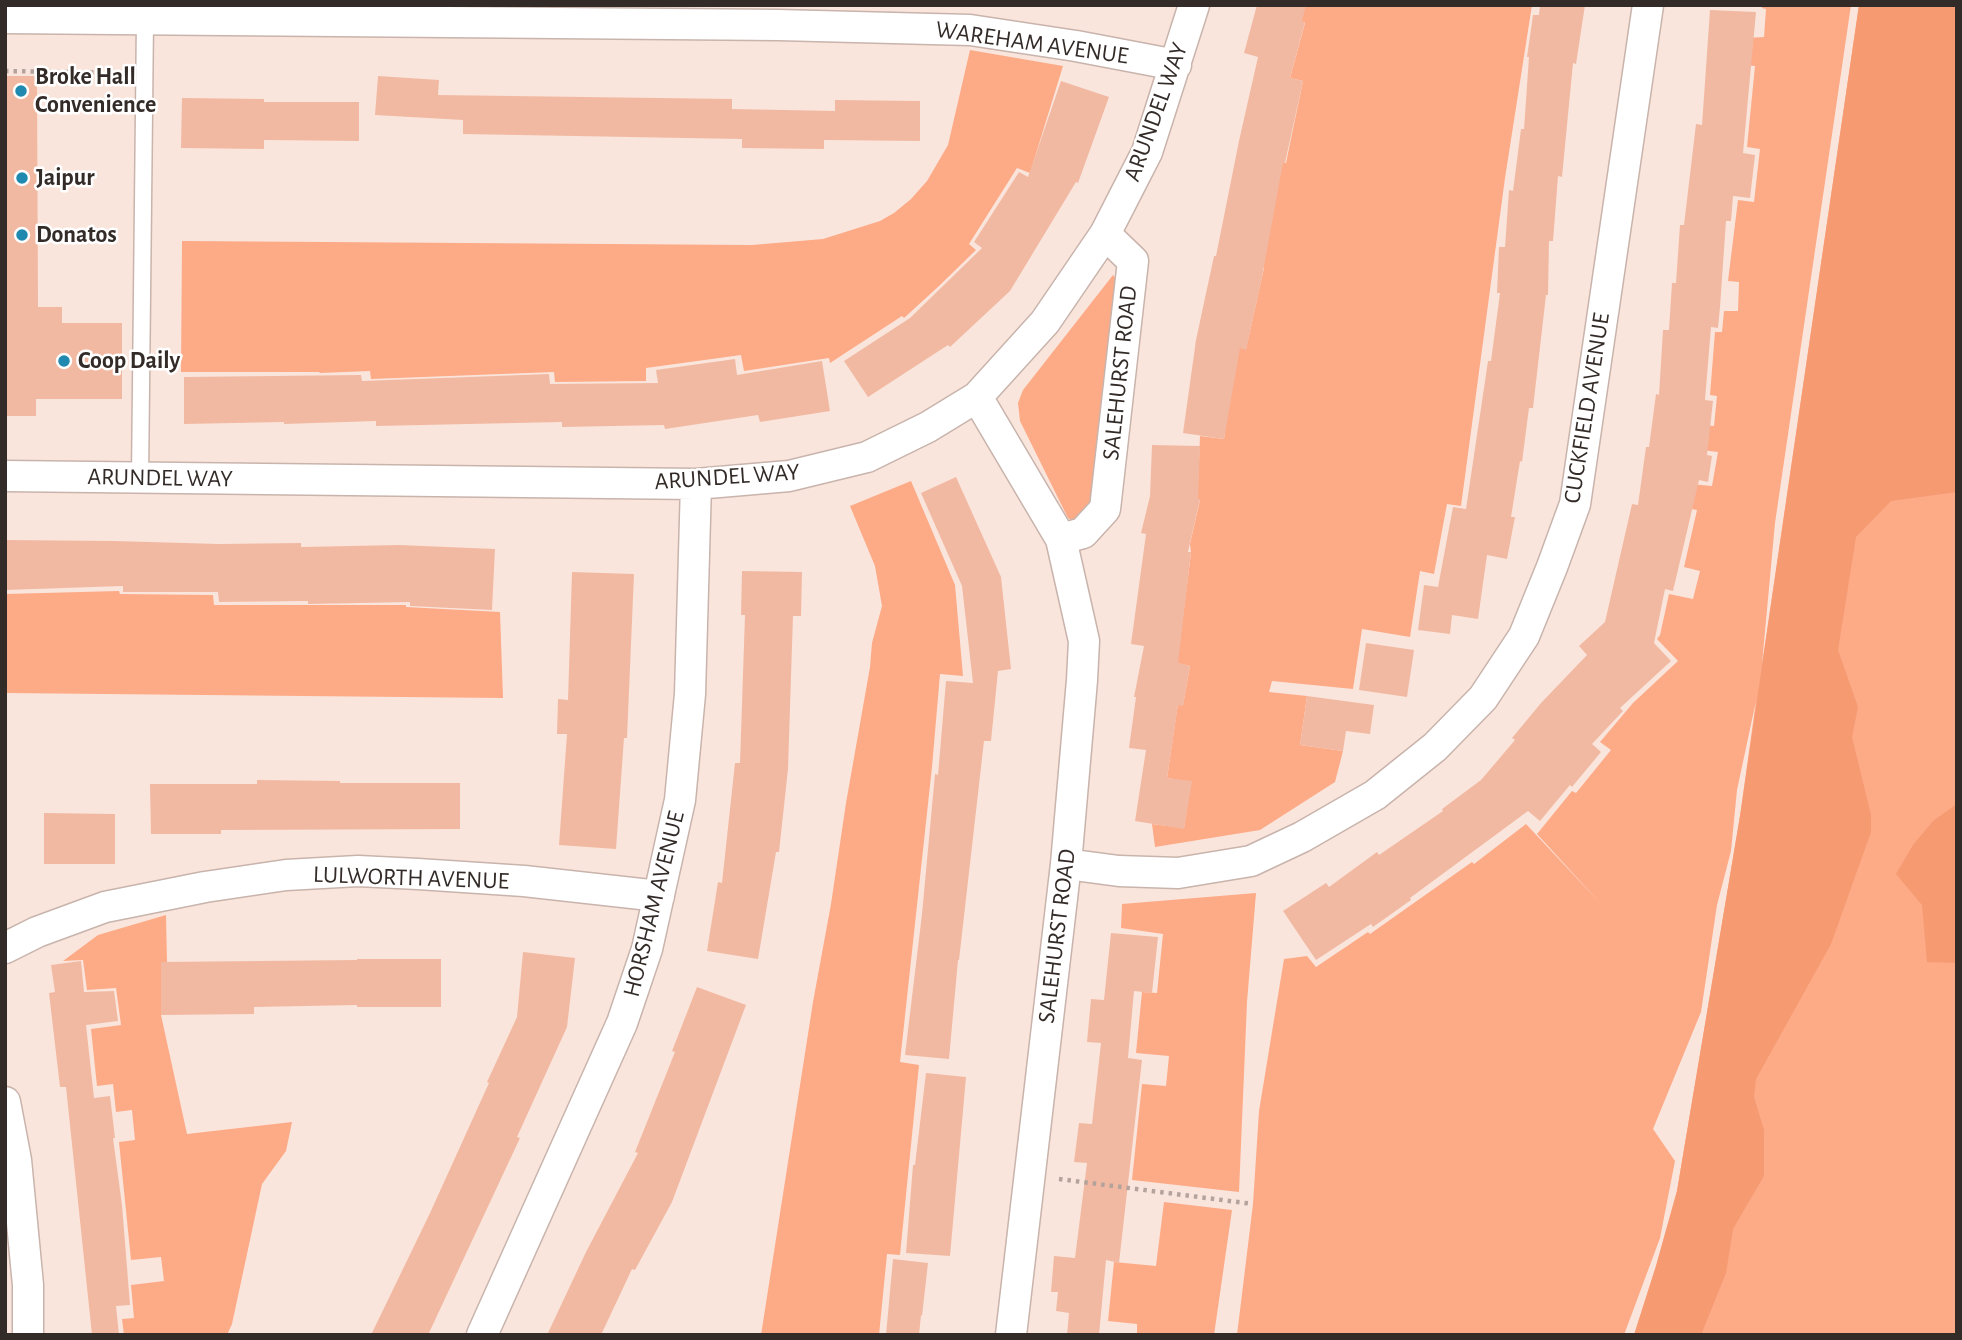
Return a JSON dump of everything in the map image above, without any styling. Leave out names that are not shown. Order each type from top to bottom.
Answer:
[{"type":"street","name":"ARUNDEL WAY","points":[[5,476],[696,484],[789,476],[867,457],[929,427],[977,397],[1045,322],[1105,234],[1147,152],[1194,5]]},
{"type":"street","name":"CUCKFIELD AVENUE","points":[[1066,864],[1119,871],[1178,873],[1251,862],[1302,837],[1375,795],[1436,747],[1483,698],[1524,636],[1575,504],[1648,5]]},
{"type":"street","name":"WAREHAM AVENUE","points":[[5,18],[145,19],[257,13],[778,15],[970,30],[1176,65]]},
{"type":"street","name":"SALEHURST ROAD","points":[[1061,539],[1083,534],[1105,509],[1133,261],[1105,234]]},
{"type":"street","name":"SALEHURST ROAD","points":[[977,397],[1061,539],[1084,641],[1066,864],[1011,1335]]},
{"type":"street","name":"HORSHAM AVENUE","points":[[482,1335],[622,1023],[647,949],[680,800],[690,694],[696,484]]},
{"type":"street","name":"LULWORTH AVENUE","points":[[5,948],[37,932],[105,907],[205,887],[286,875],[358,871],[418,874],[524,881],[659,896]]},
{"type":"street","points":[[5,1102],[16,1160],[28,1285],[28,1335]]},
{"type":"lane","points":[[140,478],[145,19]]},
{"type":"path","points":[[5,71],[145,74]]},
{"type":"path","points":[[1029,1175],[1252,1204]]},
{"type":"shaded area","points":[[1306,5],[1532,5],[1505,178],[1461,506],[1447,504],[1434,574],[1420,571],[1410,637],[1362,629],[1353,689],[1272,681],[1269,692],[1307,696],[1300,745],[1343,751],[1335,782],[1260,830],[1155,847],[1152,824],[1184,828],[1191,782],[1167,778],[1178,705],[1183,705],[1190,666],[1177,663],[1190,544],[1200,500],[1194,498],[1198,484],[1200,436],[1224,439],[1236,347],[1246,349],[1264,268],[1262,267],[1281,163],[1286,163],[1303,81],[1290,78],[1305,23],[1298,20]]},
{"type":"shaded area","points":[[1762,5],[1851,5],[1775,523],[1762,664],[1859,5],[1957,5],[1957,1335],[1634,1335],[1677,1191],[1740,816],[1756,701],[1737,790],[1731,851],[1717,905],[1701,1012],[1653,1129],[1675,1161],[1660,1238],[1624,1335],[1237,1335],[1253,1204],[1259,1111],[1284,959],[1307,956],[1316,967],[1368,932],[1370,934],[1472,862],[1474,864],[1526,824],[1601,904],[1537,834],[1572,791],[1576,793],[1611,750],[1600,742],[1633,703],[1678,661],[1657,639],[1669,594],[1693,599],[1700,571],[1684,567],[1697,510],[1686,508],[1690,484],[1712,486],[1718,452],[1701,450],[1704,425],[1714,426],[1717,396],[1710,395],[1715,332],[1722,332],[1724,311],[1738,311],[1739,282],[1728,281],[1738,200],[1754,202],[1760,149],[1747,147],[1755,66],[1744,65],[1747,38],[1764,37],[1766,9],[1762,8]]},
{"type":"shaded area","points":[[1859,5],[1957,5],[1957,492],[1891,501],[1856,537],[1838,650],[1858,707],[1852,737],[1871,815],[1871,832],[1831,944],[1756,1079],[1754,1097],[1764,1130],[1764,1176],[1733,1229],[1726,1273],[1701,1335],[1634,1335],[1677,1191],[1740,816]]},
{"type":"shaded area","points":[[970,50],[1063,66],[1030,173],[1017,168],[969,244],[976,250],[939,286],[904,318],[902,316],[830,363],[829,358],[744,371],[741,355],[646,368],[646,381],[555,382],[554,372],[371,379],[370,371],[181,372],[182,241],[752,245],[823,239],[880,221],[911,199],[927,181],[948,145]]},
{"type":"shaded area","points":[[1113,275],[1116,279],[1091,509],[1082,521],[1073,521],[1068,518],[1020,421],[1018,403],[1023,390]]},
{"type":"shaded area","points":[[911,481],[955,585],[963,676],[940,674],[900,1062],[919,1065],[900,1255],[887,1254],[879,1335],[761,1335],[872,643],[882,606],[875,566],[850,506]]},
{"type":"shaded area","points":[[119,591],[120,594],[213,595],[214,605],[406,605],[500,612],[503,698],[5,693],[5,594]]},
{"type":"shaded area","points":[[1957,804],[1957,963],[1927,962],[1922,905],[1896,874],[1913,845],[1933,821]]},
{"type":"shaded area","points":[[1256,893],[1247,1002],[1239,1192],[1132,1180],[1142,1084],[1166,1086],[1169,1056],[1136,1053],[1142,992],[1157,993],[1163,934],[1121,928],[1122,904]]},
{"type":"shaded area","points":[[166,915],[167,962],[161,962],[161,1015],[187,1134],[292,1122],[286,1151],[262,1184],[232,1324],[227,1335],[124,1335],[122,1319],[134,1318],[131,1285],[164,1281],[161,1257],[131,1260],[119,1142],[135,1140],[132,1110],[116,1112],[113,1084],[97,1086],[91,1029],[121,1025],[116,988],[87,990],[83,960],[63,961],[98,935]]},
{"type":"shaded area","points":[[1164,1202],[1232,1210],[1214,1335],[1137,1335],[1137,1324],[1108,1321],[1114,1262],[1156,1266]]},
{"type":"building","points":[[1257,5],[1306,5],[1302,21],[1305,22],[1290,78],[1303,81],[1283,163],[1246,350],[1240,348],[1224,439],[1183,433],[1196,340],[1258,57],[1244,53]]},
{"type":"building","points":[[1540,5],[1585,5],[1576,64],[1573,63],[1562,177],[1558,176],[1553,241],[1549,241],[1548,295],[1533,408],[1529,408],[1507,559],[1487,555],[1478,619],[1452,615],[1450,634],[1418,630],[1424,585],[1438,587],[1453,507],[1466,509],[1500,293],[1497,293],[1499,247],[1505,247],[1509,190],[1513,191],[1521,129],[1524,129],[1527,57],[1533,15],[1539,15]]},
{"type":"building","points":[[1710,10],[1756,12],[1743,153],[1755,155],[1750,198],[1733,196],[1731,221],[1726,221],[1718,328],[1711,327],[1705,400],[1713,401],[1707,455],[1712,456],[1708,482],[1699,480],[1673,591],[1665,589],[1654,643],[1671,661],[1620,708],[1623,711],[1592,744],[1601,752],[1540,821],[1528,811],[1373,927],[1371,924],[1316,960],[1283,911],[1326,883],[1329,887],[1377,852],[1379,855],[1443,811],[1442,809],[1481,780],[1515,740],[1512,738],[1541,703],[1587,655],[1579,646],[1605,622],[1632,504],[1638,505],[1656,394],[1659,395],[1663,330],[1669,330],[1672,283],[1676,283],[1680,225],[1684,225],[1696,124],[1702,125]]},
{"type":"building","name":"Coop Daily","points":[[5,76],[37,76],[38,307],[62,307],[62,323],[122,323],[122,399],[36,399],[36,416],[5,416]]},
{"type":"building","points":[[378,76],[439,80],[438,95],[732,99],[732,109],[835,111],[835,100],[920,101],[920,141],[824,140],[824,149],[742,148],[742,139],[463,134],[463,120],[375,115]]},
{"type":"building","points":[[1061,81],[1109,97],[1078,183],[1076,182],[1010,291],[950,347],[948,345],[868,397],[844,361],[910,318],[982,248],[974,242],[1019,172],[1028,177]]},
{"type":"building","points":[[182,98],[264,99],[264,102],[359,102],[359,141],[264,140],[264,149],[181,148]]},
{"type":"building","points":[[735,359],[737,375],[822,361],[830,411],[760,422],[758,415],[665,429],[664,425],[562,427],[562,422],[376,426],[376,421],[184,424],[184,377],[361,375],[362,381],[549,374],[550,384],[658,383],[656,370]]},
{"type":"building","points":[[1152,445],[1200,446],[1200,499],[1188,552],[1191,552],[1178,663],[1190,666],[1183,706],[1178,705],[1167,778],[1192,781],[1184,829],[1135,821],[1146,750],[1129,748],[1134,697],[1144,646],[1131,644],[1146,534],[1141,533],[1150,496]]},
{"type":"building","points":[[956,477],[1001,577],[1011,669],[998,671],[991,741],[984,741],[949,1059],[905,1055],[935,774],[938,775],[946,681],[973,683],[962,586],[921,493]]},
{"type":"building","points":[[5,540],[301,543],[301,547],[399,545],[495,549],[492,610],[410,606],[410,602],[219,602],[218,592],[123,592],[123,586],[5,590]]},
{"type":"building","points":[[742,571],[802,572],[801,616],[793,616],[788,769],[779,852],[776,852],[758,959],[707,951],[718,882],[722,883],[735,763],[740,763],[745,615],[741,615]]},
{"type":"building","points":[[572,572],[634,574],[627,738],[624,738],[616,849],[559,845],[567,734],[557,734],[558,699],[568,700]]},
{"type":"building","points":[[1366,643],[1414,650],[1407,697],[1359,690]]},
{"type":"building","points":[[1307,696],[1374,705],[1370,734],[1346,731],[1343,751],[1300,745]]},
{"type":"building","points":[[257,780],[460,783],[460,829],[221,830],[221,834],[151,834],[150,784],[257,784]]},
{"type":"building","points":[[44,813],[115,814],[115,864],[44,864]]},
{"type":"building","points":[[1111,933],[1158,937],[1152,993],[1134,991],[1128,1058],[1142,1060],[1119,1263],[1106,1260],[1099,1335],[1067,1335],[1069,1313],[1056,1311],[1058,1292],[1051,1292],[1054,1256],[1075,1258],[1087,1163],[1074,1162],[1079,1123],[1092,1124],[1101,1043],[1087,1042],[1091,999],[1104,1000]]},
{"type":"building","points":[[523,952],[575,958],[567,1027],[517,1137],[520,1138],[428,1335],[371,1335],[430,1213],[517,1017]]},
{"type":"building","points":[[441,959],[441,1007],[254,1007],[254,1014],[161,1015],[161,962]]},
{"type":"building","points":[[81,961],[84,992],[114,991],[118,1021],[86,1025],[94,1098],[110,1096],[115,1138],[130,1305],[116,1306],[119,1335],[92,1335],[66,1087],[60,1087],[49,993],[55,992],[51,965]]},
{"type":"building","points":[[697,987],[746,1005],[672,1202],[635,1270],[632,1269],[601,1335],[547,1335],[586,1252],[638,1153],[635,1152],[675,1052],[672,1051]]},
{"type":"building","points":[[926,1073],[966,1077],[950,1256],[906,1253],[913,1165]]},
{"type":"building","points":[[893,1259],[928,1263],[919,1335],[886,1335]]},
{"type":"place","name":"Broke Hall Convenience","points":[[21,91]]},
{"type":"place","name":"Jaipur","points":[[22,178]]},
{"type":"place","name":"Donatos","points":[[22,235]]},
{"type":"place","name":"Coop Daily","points":[[64,361]]}]
